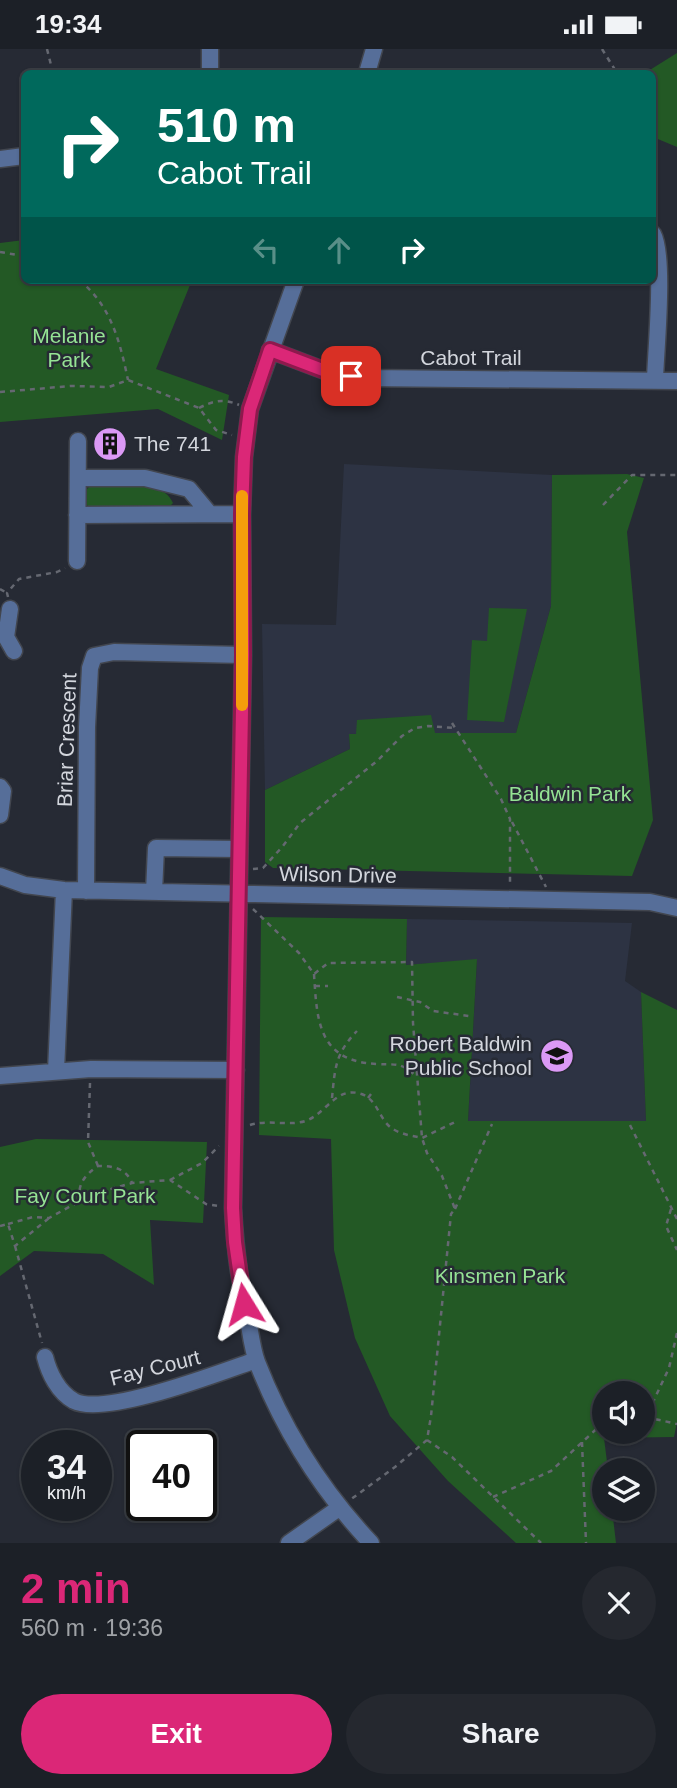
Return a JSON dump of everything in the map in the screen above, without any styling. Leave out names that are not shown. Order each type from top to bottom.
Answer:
[{"type":"street","points":[[210,49],[210,70]]},
{"type":"street","points":[[368,70],[374,49]]},
{"type":"street","points":[[0,159],[21,156]]},
{"type":"street","points":[[655,379],[659,262],[656,240]]},
{"type":"street","points":[[295,284],[250,409],[246,440],[242,514],[243,655],[237,894],[233,1208],[235,1242],[256,1360],[309,1464],[339,1508],[371,1543]]},
{"type":"street","name":"Cabot Trail","points":[[270,350],[336,375],[366,378],[677,380]]},
{"type":"street","points":[[77,561],[78,441]]},
{"type":"street","points":[[78,478],[145,478],[189,489],[209,513]]},
{"type":"street","points":[[77,515],[242,514]]},
{"type":"street","points":[[7,640],[9,601]]},
{"type":"street","name":"Briar Crescent","points":[[86,891],[87,727],[90,668],[94,656],[114,652],[243,655]]},
{"type":"street","points":[[0,787],[4,791],[0,815]]},
{"type":"street","points":[[154,892],[156,848],[239,849]]},
{"type":"street","name":"Wilson Drive","points":[[0,876],[25,885],[64,890],[650,902],[677,908]]},
{"type":"street","points":[[56,1070],[64,890]]},
{"type":"street","points":[[0,1076],[91,1069],[236,1070]]},
{"type":"street","name":"Fay Court","points":[[45,1357],[48,1371],[58,1387],[72,1400],[91,1405],[167,1390],[256,1360]]},
{"type":"street","points":[[289,1543],[339,1508]]},
{"type":"path","points":[[47,49],[52,70]]},
{"type":"path","points":[[602,49],[615,70]]},
{"type":"path","points":[[0,252],[21,256]]},
{"type":"path","points":[[84,284],[107,312],[120,342],[128,380]]},
{"type":"path","points":[[0,392],[71,386],[109,387],[128,380],[199,408],[216,430],[246,440]]},
{"type":"path","points":[[199,408],[214,401],[230,401],[250,409]]},
{"type":"path","points":[[603,505],[632,475],[677,475]]},
{"type":"path","points":[[0,589],[9,601],[19,579],[57,572],[77,561]]},
{"type":"path","points":[[452,723],[500,799],[540,872],[552,901]]},
{"type":"path","points":[[238,871],[263,868],[300,823],[377,761],[402,736],[415,728],[428,726],[455,728]]},
{"type":"path","points":[[510,819],[510,899]]},
{"type":"path","points":[[237,894],[299,953],[314,974],[317,1019],[339,1054],[356,1061],[396,1063],[417,1077]]},
{"type":"path","points":[[314,974],[328,963],[412,962],[422,1138],[427,1153],[442,1176],[455,1209]]},
{"type":"path","points":[[315,986],[328,986]]},
{"type":"path","points":[[397,997],[420,1002],[433,1011],[469,1016]]},
{"type":"path","points":[[331,1099],[339,1054],[357,1031]]},
{"type":"path","points":[[91,1069],[88,1142],[98,1166]]},
{"type":"path","points":[[368,1098],[374,1090]]},
{"type":"path","points":[[15,1246],[49,1218],[80,1201],[132,1182],[170,1180],[202,1163],[235,1130],[261,1121],[305,1121],[316,1116],[331,1099],[344,1093],[360,1094],[368,1098],[398,1132],[422,1138],[455,1122]]},
{"type":"path","points":[[339,1508],[427,1440],[451,1214],[492,1124]]},
{"type":"path","points":[[630,1125],[677,1219]]},
{"type":"path","points":[[80,1201],[80,1185],[87,1174],[98,1166],[121,1169],[129,1175],[132,1182]]},
{"type":"path","points":[[170,1180],[206,1204],[233,1208]]},
{"type":"path","points":[[671,1209],[666,1226],[677,1250]]},
{"type":"path","points":[[0,1226],[33,1217],[49,1218]]},
{"type":"path","points":[[8,1224],[45,1357]]},
{"type":"path","points":[[655,1395],[669,1367],[677,1333]]},
{"type":"path","points":[[655,1419],[677,1424]]},
{"type":"path","points":[[493,1497],[551,1471],[592,1433]]},
{"type":"path","points":[[427,1440],[452,1457],[541,1543]]},
{"type":"path","points":[[582,1442],[588,1538],[586,1543]]},
{"type":"shaded area","points":[[344,464],[552,475],[551,606],[516,733],[349,734],[350,749],[265,790],[262,624],[336,625]]},
{"type":"shaded area","name":"Robert Baldwin Public School","points":[[407,919],[632,923],[625,981],[641,992],[646,1121],[468,1121],[477,960],[406,965]]},
{"type":"green space","points":[[677,53],[677,147],[656,138],[656,70],[650,70]]},
{"type":"green space","name":"Melanie Park","points":[[21,240],[21,284],[190,284],[156,369],[229,395],[222,440],[158,409],[0,422],[0,243]]},
{"type":"green space","name":"Baldwin Park","points":[[627,474],[644,478],[627,532],[653,820],[632,876],[273,868],[265,862],[265,790],[350,749],[349,734],[356,734],[357,720],[431,715],[435,733],[516,733],[551,606],[552,475]]},
{"type":"green space","points":[[90,486],[150,486],[168,495],[173,503],[170,506],[90,507],[84,503],[83,493]]},
{"type":"green space","points":[[489,608],[527,609],[504,722],[467,720],[472,640],[487,641]]},
{"type":"green space","name":"Kinsmen Park","points":[[261,917],[407,919],[406,965],[477,959],[468,1121],[646,1121],[641,992],[677,1010],[677,1422],[674,1437],[655,1437],[655,1381],[592,1381],[592,1444],[605,1444],[606,1458],[592,1458],[592,1521],[613,1521],[616,1543],[516,1543],[448,1481],[390,1416],[355,1338],[334,1250],[331,1139],[259,1135]]},
{"type":"green space","name":"Fay Court Park","points":[[36,1139],[207,1142],[203,1223],[150,1220],[154,1285],[103,1254],[34,1251],[0,1276],[0,1147]]},
{"type":"slow traffic","points":[[242,496],[242,705]]},
{"type":"place","name":"The 741","points":[[110,444]]},
{"type":"place","name":"Robert Baldwin Public School","points":[[557,1056]]},
{"type":"route","points":[[244,1304],[233,1208],[244,457],[250,409],[270,350],[336,375],[351,376]]}]
